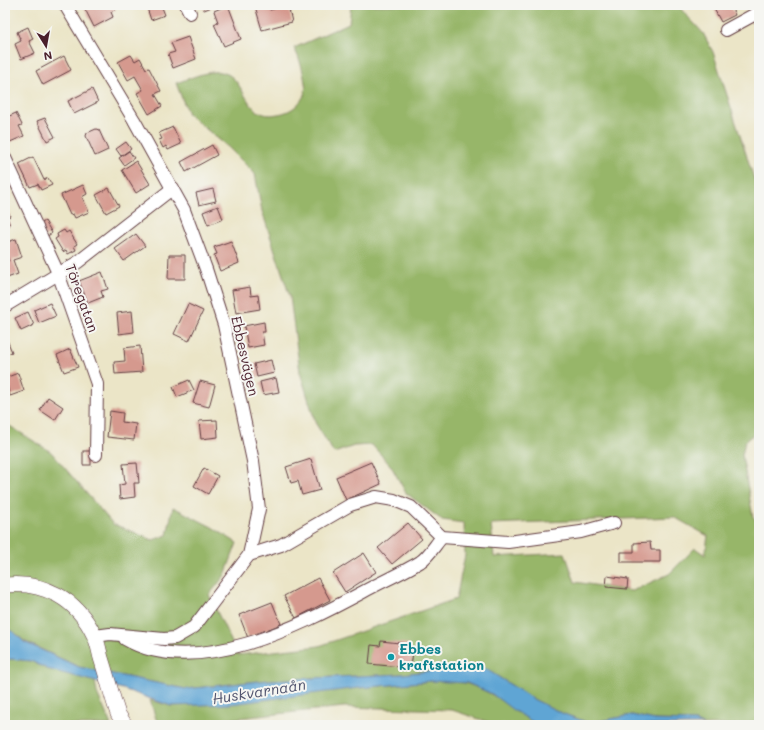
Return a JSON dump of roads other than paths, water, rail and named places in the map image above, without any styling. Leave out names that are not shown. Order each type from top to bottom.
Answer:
[{"type":"main road","points":[[5,585],[20,583],[41,587],[59,595],[85,618],[97,643],[122,720]]},
{"type":"street","name":"Ebbesvägen","points":[[65,5],[173,188],[184,210],[206,269],[224,325],[253,461],[259,509],[249,555],[194,627],[183,635],[164,639],[118,634],[97,643]]},
{"type":"street","points":[[726,30],[759,12]]},
{"type":"street","name":"Töregatan","points":[[5,158],[58,274],[96,384],[96,456]]},
{"type":"street","points":[[5,306],[78,262],[173,188]]},
{"type":"street","points":[[249,555],[281,545],[350,506],[376,497],[394,500],[411,507],[442,537],[508,542],[581,532],[614,523]]},
{"type":"street","points":[[118,634],[135,644],[163,653],[188,654],[214,652],[279,632],[321,614],[421,562],[442,537]]},
{"type":"water","name":"Huskvarnaån","points":[[5,629],[14,632],[24,642],[79,667],[186,689],[268,680],[402,674],[464,667],[486,669],[533,699],[564,714],[589,723],[632,715],[655,720],[694,721],[703,725],[538,725],[513,710],[492,694],[467,683],[431,681],[350,689],[231,704],[171,706],[123,689],[47,669],[31,661],[11,659],[5,660]]},
{"type":"place","name":"Ebbes kraftstation","points":[[391,657]]}]
